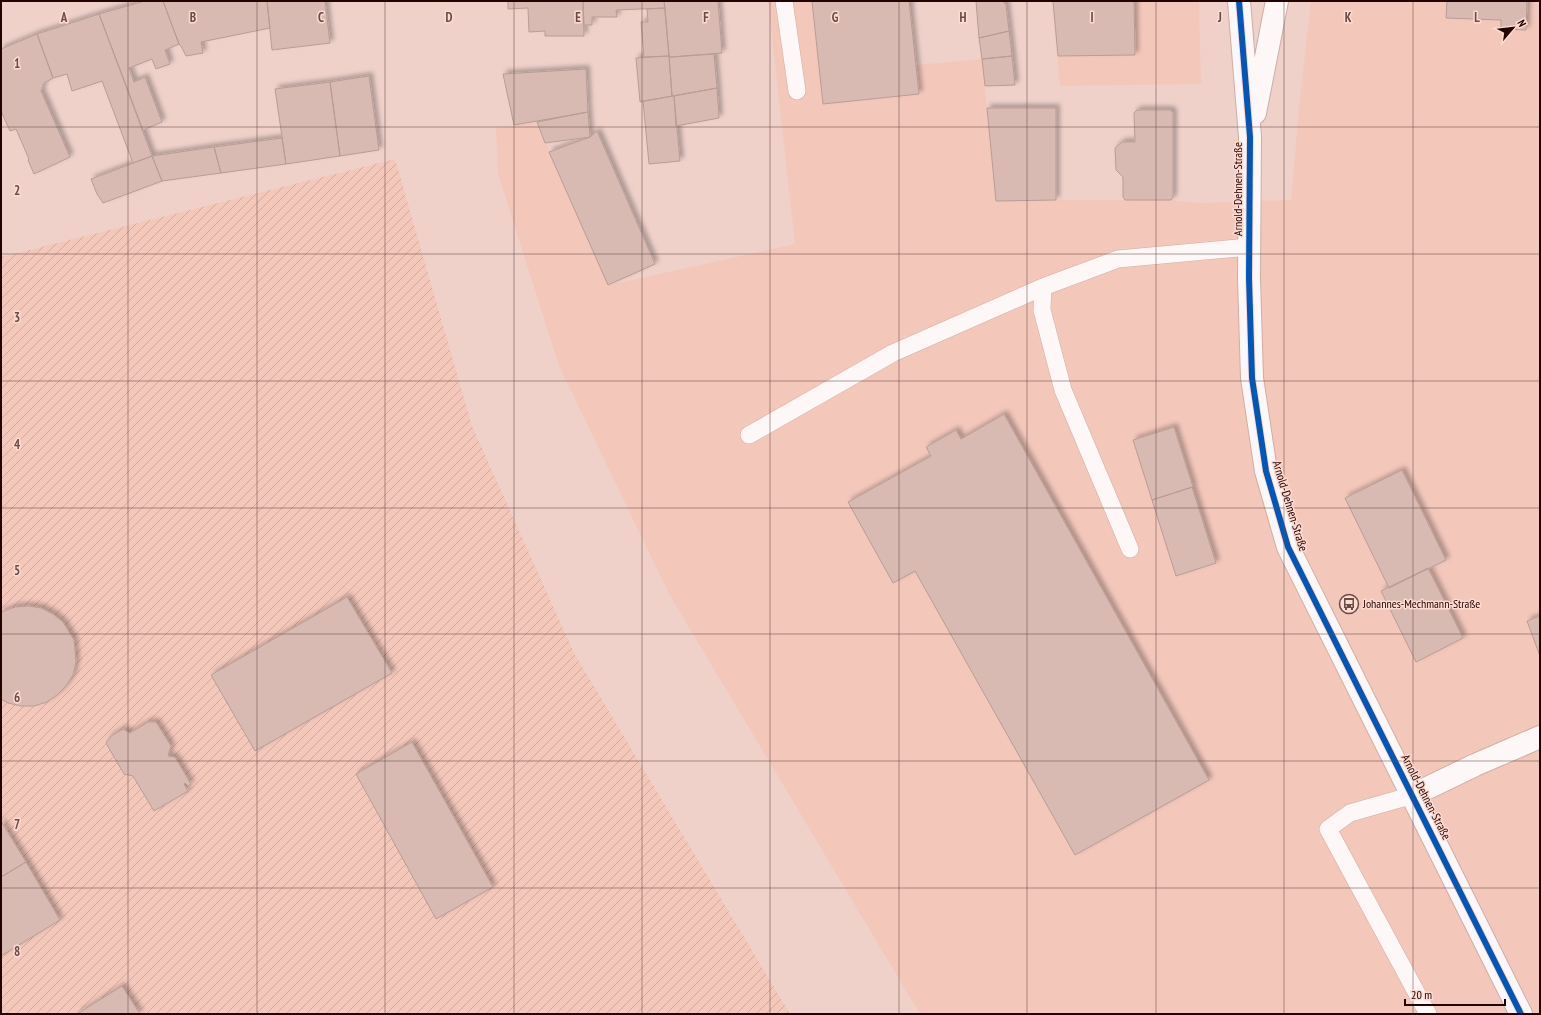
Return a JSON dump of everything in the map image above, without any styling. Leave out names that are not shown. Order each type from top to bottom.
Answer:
[{"type":"street","name":"Arnold-Dehnen-Straße","points":[[1239,1],[1250,138],[1249,247],[1252,378],[1266,471],[1291,554],[1413,795],[1521,1014]]},
{"type":"street","name":"Arnold-Dehnen-Straße","points":[[1250,138],[1277,1]]},
{"type":"street","points":[[1413,795],[1475,765],[1540,737]]},
{"type":"lane","points":[[784,1],[796,91]]},
{"type":"lane","points":[[749,435],[893,353],[1043,287],[1118,260],[1249,247]]},
{"type":"lane","points":[[1043,287],[1042,310],[1063,390],[1130,550]]},
{"type":"lane","points":[[1413,795],[1350,813],[1328,829],[1428,1014]]},
{"type":"shaded area","points":[[768,1],[911,1],[916,65],[982,59],[996,200],[1171,200],[1199,203],[1291,200],[1299,108],[1311,1],[1540,1],[1540,1014],[920,1014],[669,594],[559,366],[498,174],[496,128],[537,122],[609,285],[795,244]]},
{"type":"shaded area","points":[[1052,1],[1199,1],[1201,84],[1060,86]]},
{"type":"shaded area","points":[[395,159],[472,426],[574,653],[790,1014],[1,1014],[1,257]]},
{"type":"building","points":[[145,1],[163,1],[179,44],[165,50],[170,64],[156,69],[152,59],[129,68],[134,82],[145,77],[162,122],[143,130],[99,14]]},
{"type":"building","points":[[163,1],[267,1],[270,28],[201,42],[203,53],[186,56],[179,44]]},
{"type":"building","points":[[267,1],[325,1],[330,43],[272,50]]},
{"type":"building","points":[[508,1],[583,1],[584,36],[545,36],[545,31],[529,32],[528,8],[508,9]]},
{"type":"building","points":[[583,1],[664,1],[665,8],[616,10],[617,17],[592,17],[592,25],[584,25]]},
{"type":"building","points":[[664,1],[718,1],[722,53],[669,56]]},
{"type":"building","points":[[812,1],[909,1],[919,94],[823,104]]},
{"type":"building","points":[[976,1],[1003,1],[1006,5],[1009,31],[979,38]]},
{"type":"building","points":[[1053,1],[1134,1],[1135,55],[1058,56]]},
{"type":"building","points":[[1447,1],[1527,1],[1526,30],[1501,29],[1501,20],[1446,18]]},
{"type":"building","points":[[665,8],[669,56],[644,57],[641,22],[648,22],[647,9]]},
{"type":"building","points":[[99,14],[152,156],[133,163],[102,81],[72,91],[67,74],[53,78],[37,34]]},
{"type":"building","points":[[1009,31],[1012,56],[982,59],[979,38]]},
{"type":"building","points":[[37,34],[53,78],[44,83],[41,91],[70,157],[34,174],[16,129],[10,131],[1,111],[1,49]]},
{"type":"building","points":[[714,54],[717,88],[672,96],[669,56]]},
{"type":"building","points":[[669,56],[672,96],[640,102],[636,58]]},
{"type":"building","points":[[1012,56],[1015,85],[985,86],[982,59]]},
{"type":"building","points":[[586,69],[588,112],[514,125],[503,74]]},
{"type":"building","points":[[369,76],[379,150],[340,156],[330,82]]},
{"type":"building","points":[[330,82],[340,156],[286,164],[275,89]]},
{"type":"building","points":[[717,88],[719,118],[676,126],[674,96]]},
{"type":"building","points":[[674,96],[680,161],[649,164],[643,101]]},
{"type":"building","points":[[987,108],[1056,108],[1056,200],[996,201]]},
{"type":"building","points":[[1137,110],[1170,110],[1173,112],[1173,197],[1171,200],[1125,200],[1123,197],[1123,177],[1116,170],[1115,148],[1122,142],[1135,142],[1134,113]]},
{"type":"building","points":[[588,112],[590,137],[545,143],[537,122]]},
{"type":"building","points":[[597,131],[655,264],[608,285],[549,152],[590,137]]},
{"type":"building","points":[[282,138],[286,164],[221,173],[214,147]]},
{"type":"building","points":[[214,147],[221,173],[162,181],[152,156]]},
{"type":"building","points":[[152,156],[162,181],[103,203],[97,194],[91,179]]},
{"type":"building","points":[[1004,414],[1209,780],[1075,855],[915,571],[893,583],[848,502],[931,456],[926,447],[956,430],[961,439]]},
{"type":"building","points":[[1174,427],[1193,487],[1152,500],[1133,440]]},
{"type":"building","points":[[1402,470],[1446,560],[1389,588],[1345,498]]},
{"type":"building","points":[[1192,487],[1216,563],[1176,576],[1152,500]]},
{"type":"building","points":[[1428,568],[1463,638],[1416,662],[1381,591]]},
{"type":"building","points":[[347,597],[392,673],[255,751],[211,675]]},
{"type":"building","points":[[28,606],[41,608],[53,614],[63,622],[74,640],[76,662],[73,675],[66,686],[57,695],[47,702],[34,706],[21,706],[8,703],[1,699],[1,612],[15,607]]},
{"type":"building","points":[[1540,616],[1540,656],[1527,621]]},
{"type":"building","points":[[148,722],[156,722],[171,746],[168,756],[175,757],[191,784],[188,786],[185,783],[184,784],[188,791],[154,811],[133,776],[124,774],[106,743],[111,736],[123,729],[130,733]]},
{"type":"building","points":[[412,742],[493,887],[436,919],[356,774]]},
{"type":"building","points":[[1,821],[26,862],[1,877]]},
{"type":"building","points":[[26,862],[60,920],[1,956],[1,877]]},
{"type":"building","points":[[122,986],[140,1014],[77,1014]]},
{"type":"cycle path","points":[[1239,1],[1250,137],[1249,278],[1252,378],[1266,471],[1288,547],[1521,1014]]},
{"type":"place","name":"Johannes-Mechmann-Straße","points":[[1349,604]]}]
